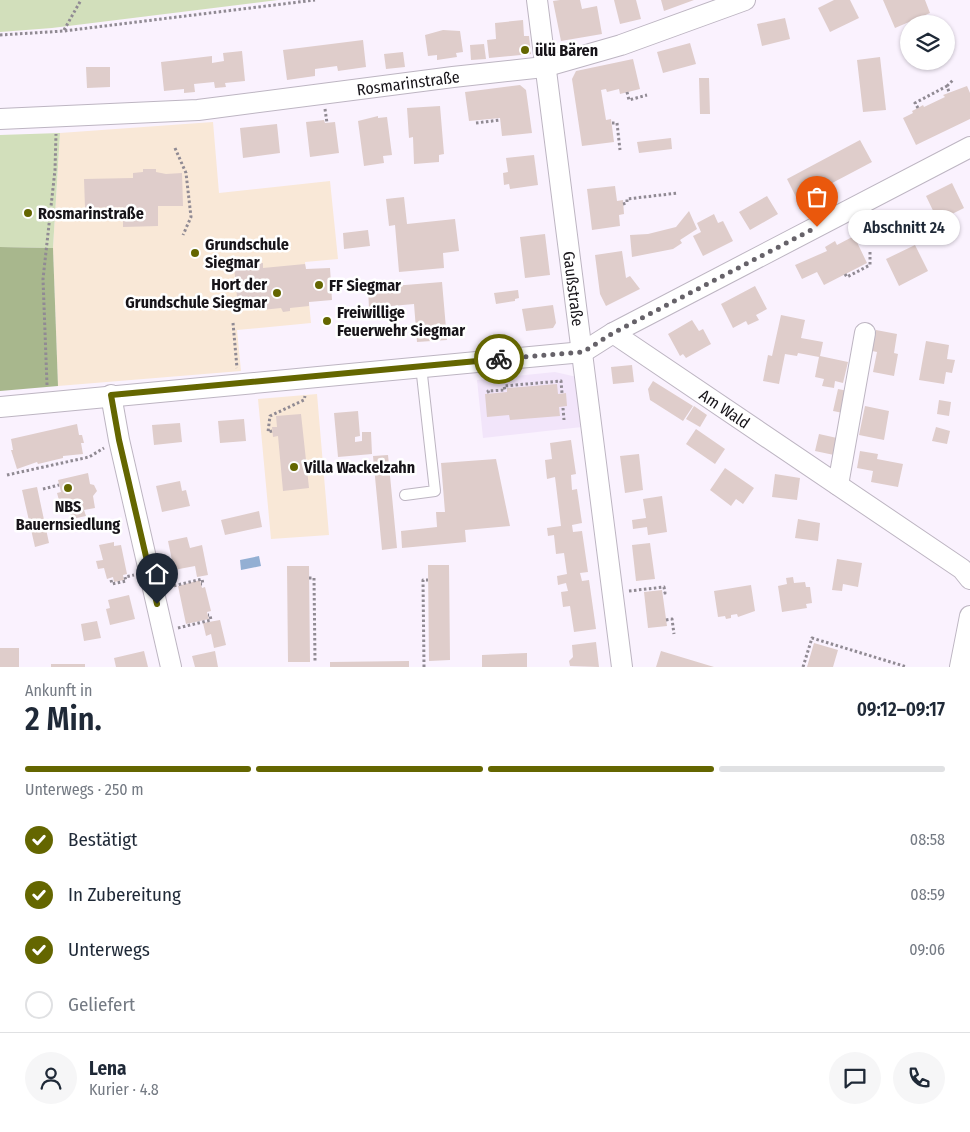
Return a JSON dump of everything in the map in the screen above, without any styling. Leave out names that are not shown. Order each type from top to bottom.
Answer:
[{"type":"street","name":"Gaußstraße","points":[[537,0],[544,68],[583,352],[622,667]]},
{"type":"street","name":"Rosmarinstraße","points":[[0,119],[198,110],[444,78],[544,68],[621,45],[745,0]]},
{"type":"street","points":[[0,407],[238,383],[583,352],[613,333],[970,147]]},
{"type":"street","name":"Am Wald","points":[[613,333],[962,569],[970,579]]},
{"type":"street","points":[[838,485],[865,333]]},
{"type":"street","points":[[111,395],[119,440],[171,667]]},
{"type":"street","points":[[960,667],[970,616]]},
{"type":"lane","points":[[405,495],[435,492],[421,366]]},
{"type":"path","points":[[64,31],[81,0]]},
{"type":"path","points":[[0,35],[64,31],[315,0]]},
{"type":"path","points":[[918,108],[915,103],[947,86],[953,80]]},
{"type":"path","points":[[947,86],[950,92]]},
{"type":"path","points":[[627,92],[629,100],[647,95]]},
{"type":"path","points":[[326,113],[327,123]]},
{"type":"path","points":[[48,403],[44,279],[55,170],[56,116]]},
{"type":"path","points":[[476,123],[500,120]]},
{"type":"path","points":[[612,123],[617,123],[620,150]]},
{"type":"path","points":[[175,148],[186,173],[191,217],[183,235]]},
{"type":"path","points":[[623,204],[627,203],[627,199],[678,193]]},
{"type":"path","points":[[845,274],[846,277],[870,265],[870,251]]},
{"type":"path","points":[[233,323],[238,383]]},
{"type":"path","points":[[272,432],[268,432],[270,416],[304,400],[303,377]]},
{"type":"path","points":[[488,393],[488,391],[504,390],[504,386],[561,378],[562,394]]},
{"type":"path","points":[[563,408],[564,420]]},
{"type":"path","points":[[7,475],[89,457],[119,440]]},
{"type":"path","points":[[65,456],[66,462]]},
{"type":"path","points":[[35,462],[36,469]]},
{"type":"path","points":[[43,489],[60,485]]},
{"type":"path","points":[[114,580],[111,580],[112,584],[126,581],[125,577],[130,576]]},
{"type":"path","points":[[309,578],[314,578],[315,661]]},
{"type":"path","points":[[171,586],[202,579],[203,584],[201,584]]},
{"type":"path","points":[[424,667],[423,580],[428,580]]},
{"type":"path","points":[[613,594],[664,587],[665,593],[663,593]]},
{"type":"path","points":[[309,610],[314,610]]},
{"type":"path","points":[[423,611],[428,611]]},
{"type":"path","points":[[180,628],[211,620],[210,615],[208,615]]},
{"type":"path","points":[[666,620],[672,618],[674,634]]},
{"type":"path","points":[[803,667],[806,663],[812,638],[894,665],[907,667]]},
{"type":"path","points":[[310,642],[315,642]]},
{"type":"shaded area","name":"Grundschule Siegmar","points":[[213,122],[219,193],[330,181],[338,259],[305,262],[311,323],[237,330],[241,371],[58,386],[53,248],[60,133]]},
{"type":"shaded area","points":[[555,372],[577,377],[582,427],[483,438],[477,380]]},
{"type":"shaded area","name":"Villa Wackelzahn","points":[[317,394],[329,535],[271,539],[258,399]]},
{"type":"green space","points":[[0,0],[278,0],[52,28],[0,32]]},
{"type":"green space","name":"Rosmarinstraße","points":[[60,133],[53,248],[0,247],[0,135]]},
{"type":"green space","points":[[0,247],[53,248],[58,386],[0,391]]},
{"type":"water","points":[[259,556],[261,566],[241,570],[240,560]]},
{"type":"building","points":[[580,0],[582,9],[597,6],[602,34],[561,41],[553,1]]},
{"type":"building","points":[[614,0],[636,0],[641,19],[620,24]]},
{"type":"building","points":[[661,0],[694,0],[664,11]]},
{"type":"building","points":[[834,0],[850,0],[859,18],[830,32],[818,8]]},
{"type":"building","points":[[883,0],[925,0],[930,13],[925,15],[900,15],[900,26],[895,28]]},
{"type":"building","points":[[785,18],[790,39],[762,46],[757,24]]},
{"type":"building","points":[[523,20],[524,36],[529,36],[531,54],[489,58],[487,40],[496,39],[495,23]]},
{"type":"building","points":[[443,30],[460,31],[463,52],[456,53],[457,57],[437,60],[437,55],[428,56],[425,35]]},
{"type":"building","points":[[363,40],[366,67],[338,71],[337,66],[315,69],[315,76],[287,80],[283,50]]},
{"type":"building","points":[[690,43],[696,64],[663,73],[657,52]]},
{"type":"building","points":[[484,44],[486,59],[471,60],[470,45]]},
{"type":"building","points":[[242,51],[245,81],[225,83],[226,87],[215,88],[214,82],[194,84],[195,92],[184,93],[184,89],[164,91],[161,62],[212,56],[212,63],[224,61],[223,53]]},
{"type":"building","points":[[403,52],[405,67],[386,69],[384,54]]},
{"type":"building","points":[[880,57],[886,110],[863,112],[857,60]]},
{"type":"building","points":[[633,59],[640,89],[620,94],[619,89],[607,92],[606,89],[601,90],[606,120],[611,119],[614,142],[582,146],[572,79],[576,71]]},
{"type":"building","points":[[86,67],[110,67],[110,87],[87,88]]},
{"type":"building","points":[[699,78],[709,78],[710,114],[700,114]]},
{"type":"building","points":[[520,85],[526,90],[532,133],[502,136],[500,118],[469,121],[465,92]]},
{"type":"building","points":[[967,86],[970,93],[970,119],[916,145],[903,118],[923,105],[924,107],[945,97],[943,95]]},
{"type":"building","points":[[440,106],[444,154],[439,155],[439,162],[414,164],[413,137],[409,138],[407,108]]},
{"type":"building","points":[[378,116],[378,118],[387,117],[392,155],[383,156],[384,163],[364,166],[358,121]]},
{"type":"building","points":[[324,120],[325,123],[335,122],[339,153],[310,157],[306,122]]},
{"type":"building","points":[[277,124],[280,153],[243,158],[240,128]]},
{"type":"building","points":[[671,138],[672,149],[639,153],[637,142]]},
{"type":"building","points":[[860,140],[872,162],[798,201],[787,179]]},
{"type":"building","points":[[534,155],[538,185],[510,189],[509,184],[504,185],[503,173],[508,172],[506,158]]},
{"type":"building","points":[[143,169],[156,169],[156,172],[166,174],[182,173],[183,206],[158,206],[158,226],[123,227],[123,207],[85,208],[84,179],[133,178],[133,173],[143,172]]},
{"type":"building","points":[[952,183],[964,208],[938,221],[926,196]]},
{"type":"building","points":[[615,186],[617,201],[623,200],[624,214],[619,215],[620,226],[592,230],[587,189]]},
{"type":"building","points":[[767,196],[778,214],[750,230],[739,212]]},
{"type":"building","points":[[404,197],[407,224],[455,219],[459,251],[443,253],[444,268],[399,272],[395,225],[389,226],[386,199]]},
{"type":"building","points":[[689,211],[697,229],[680,240],[682,243],[673,249],[632,257],[630,235],[648,234],[676,227]]},
{"type":"building","points":[[714,214],[718,223],[723,221],[733,241],[703,256],[693,236],[701,232],[697,223]]},
{"type":"building","points":[[368,230],[370,246],[344,249],[343,233]]},
{"type":"building","points":[[545,234],[550,275],[525,278],[520,237]]},
{"type":"building","points":[[854,236],[867,263],[824,285],[817,272],[802,279],[795,265],[827,251],[825,247],[835,241],[837,245]]},
{"type":"building","points":[[915,245],[928,271],[899,286],[886,259]]},
{"type":"building","points":[[622,251],[626,278],[630,276],[640,289],[606,306],[600,294],[595,255]]},
{"type":"building","points":[[263,263],[263,268],[305,264],[306,269],[330,268],[332,300],[309,302],[309,306],[290,308],[290,311],[283,312],[281,308],[262,310],[262,306],[238,308],[234,266]]},
{"type":"building","points":[[442,282],[447,340],[417,342],[414,304],[369,308],[368,288]]},
{"type":"building","points":[[755,286],[767,309],[756,315],[759,320],[748,325],[746,321],[733,328],[721,304]]},
{"type":"building","points":[[518,290],[519,298],[515,299],[515,301],[496,304],[494,293]]},
{"type":"building","points":[[553,305],[556,323],[553,328],[526,331],[522,309]]},
{"type":"building","points":[[781,315],[805,320],[801,338],[823,342],[820,356],[848,362],[843,383],[835,381],[834,388],[822,386],[824,379],[815,377],[819,357],[798,353],[797,356],[785,354],[779,384],[763,381],[768,355],[772,356]]},
{"type":"building","points":[[692,320],[699,331],[703,329],[711,344],[686,358],[683,354],[680,356],[668,334]]},
{"type":"building","points":[[876,330],[897,334],[894,353],[898,354],[894,376],[873,372],[877,352],[872,351]]},
{"type":"building","points":[[926,341],[949,345],[947,359],[955,360],[952,373],[946,372],[944,384],[919,380]]},
{"type":"building","points":[[632,365],[634,382],[613,384],[611,367]]},
{"type":"building","points":[[653,381],[693,406],[683,421],[650,400],[648,389]]},
{"type":"building","points":[[557,384],[558,394],[566,393],[567,406],[559,407],[560,416],[510,420],[509,415],[487,417],[485,394],[507,392],[507,388]]},
{"type":"building","points":[[838,389],[848,391],[843,413],[833,411]]},
{"type":"building","points":[[939,400],[951,402],[949,416],[937,414]]},
{"type":"building","points":[[694,406],[707,415],[700,427],[686,419]]},
{"type":"building","points":[[865,406],[889,411],[884,440],[859,435]]},
{"type":"building","points":[[358,411],[360,436],[355,437],[355,442],[362,441],[362,432],[371,432],[372,454],[338,457],[334,413]]},
{"type":"building","points":[[301,414],[309,488],[283,491],[278,436],[273,437],[272,427],[277,427],[276,416]]},
{"type":"building","points":[[244,419],[246,441],[220,443],[218,421]]},
{"type":"building","points":[[180,423],[182,442],[154,445],[152,425]]},
{"type":"building","points":[[77,424],[79,435],[82,435],[84,443],[81,443],[83,454],[63,456],[63,458],[38,464],[37,462],[17,469],[11,450],[13,450],[11,439]]},
{"type":"building","points":[[936,427],[950,431],[947,444],[932,441]]},
{"type":"building","points":[[696,429],[725,449],[715,464],[686,444]]},
{"type":"building","points":[[819,434],[837,438],[834,455],[815,451]]},
{"type":"building","points":[[571,440],[576,474],[571,475],[572,490],[577,489],[582,523],[572,525],[573,532],[582,531],[588,572],[580,573],[582,581],[589,580],[596,629],[574,632],[570,606],[563,607],[561,592],[568,591],[566,583],[558,585],[557,576],[567,574],[564,553],[556,554],[554,535],[548,536],[547,528],[561,526],[555,477],[547,479],[545,460],[552,459],[550,443]]},
{"type":"building","points":[[860,451],[878,454],[877,459],[903,464],[898,487],[871,482],[873,471],[857,468]]},
{"type":"building","points":[[639,454],[643,490],[625,493],[620,456]]},
{"type":"building","points":[[388,455],[397,548],[382,550],[373,456]]},
{"type":"building","points":[[496,459],[510,526],[465,530],[466,542],[402,548],[401,531],[437,527],[436,512],[445,512],[441,463]]},
{"type":"building","points":[[725,468],[754,488],[743,504],[736,499],[731,506],[710,490]]},
{"type":"building","points":[[88,473],[90,484],[94,485],[97,491],[93,496],[95,508],[84,510],[86,516],[72,519],[70,513],[66,514],[64,503],[60,504],[57,493],[61,492],[58,480]]},
{"type":"building","points":[[775,474],[800,478],[797,500],[772,497]]},
{"type":"building","points":[[180,481],[182,491],[186,490],[190,506],[162,512],[156,486]]},
{"type":"building","points":[[37,487],[49,543],[35,547],[22,490]]},
{"type":"building","points":[[662,496],[667,532],[648,535],[647,527],[633,529],[632,520],[646,518],[643,499]]},
{"type":"building","points":[[259,511],[262,527],[225,535],[221,520]]},
{"type":"building","points":[[798,519],[820,523],[818,541],[795,538]]},
{"type":"building","points":[[187,537],[190,548],[202,545],[208,575],[197,577],[195,566],[174,570],[168,541]]},
{"type":"building","points":[[114,542],[114,546],[121,545],[127,574],[123,575],[124,580],[114,582],[113,577],[107,579],[104,568],[98,569],[96,561],[103,560],[99,545]]},
{"type":"building","points":[[650,543],[655,579],[636,581],[632,545]]},
{"type":"building","points":[[837,559],[862,563],[858,587],[843,584],[842,591],[832,590]]},
{"type":"building","points":[[428,565],[449,565],[450,660],[429,661]]},
{"type":"building","points":[[287,566],[309,566],[310,662],[288,662]]},
{"type":"building","points":[[793,577],[794,583],[805,582],[806,587],[810,587],[812,603],[806,604],[807,608],[782,612],[778,586],[787,584],[786,578]]},
{"type":"building","points":[[200,580],[202,588],[205,587],[211,611],[207,612],[209,619],[186,624],[178,586]]},
{"type":"building","points":[[751,585],[755,611],[738,617],[737,614],[731,615],[731,618],[726,619],[725,616],[718,617],[714,591]]},
{"type":"building","points":[[662,590],[667,626],[648,628],[644,592]]},
{"type":"building","points":[[129,595],[135,619],[110,625],[106,609],[110,608],[108,600]]},
{"type":"building","points":[[220,620],[226,645],[214,648],[211,634],[206,636],[203,623]]},
{"type":"building","points":[[97,621],[101,638],[84,641],[81,624]]},
{"type":"building","points":[[596,642],[599,667],[570,666],[569,661],[573,657],[572,645]]},
{"type":"building","points":[[814,643],[838,650],[833,667],[807,667]]},
{"type":"building","points":[[0,648],[19,648],[19,667],[0,667]]},
{"type":"building","points":[[144,651],[148,667],[116,667],[114,658]]},
{"type":"building","points":[[215,651],[218,667],[195,667],[192,656]]},
{"type":"building","points":[[661,651],[714,667],[656,667]]},
{"type":"building","points":[[527,653],[527,667],[482,667],[482,655]]},
{"type":"building","points":[[409,661],[409,667],[330,667],[330,662]]},
{"type":"building","points":[[51,664],[85,664],[85,667],[51,667]]},
{"type":"way so far","points":[[499,359],[583,352],[613,333],[817,227]]},
{"type":"place","name":"ülü Bären","points":[[525,50]]},
{"type":"place","name":"Rosmarinstraße","points":[[28,213]]},
{"type":"place","name":"Abschnitt 24","points":[[817,227]]},
{"type":"place","name":"Grundschule Siegmar","points":[[195,253]]},
{"type":"place","name":"FF Siegmar","points":[[319,285]]},
{"type":"place","name":"Hort der Grundschule Siegmar","points":[[277,293]]},
{"type":"place","name":"Freiwillige Feuerwehr Siegmar","points":[[327,321]]},
{"type":"place","name":"Villa Wackelzahn","points":[[294,467]]},
{"type":"place","name":"NBS Bauernsiedlung","points":[[68,488]]},
{"type":"route","points":[[157,604],[119,440],[111,395],[499,359]]}]
